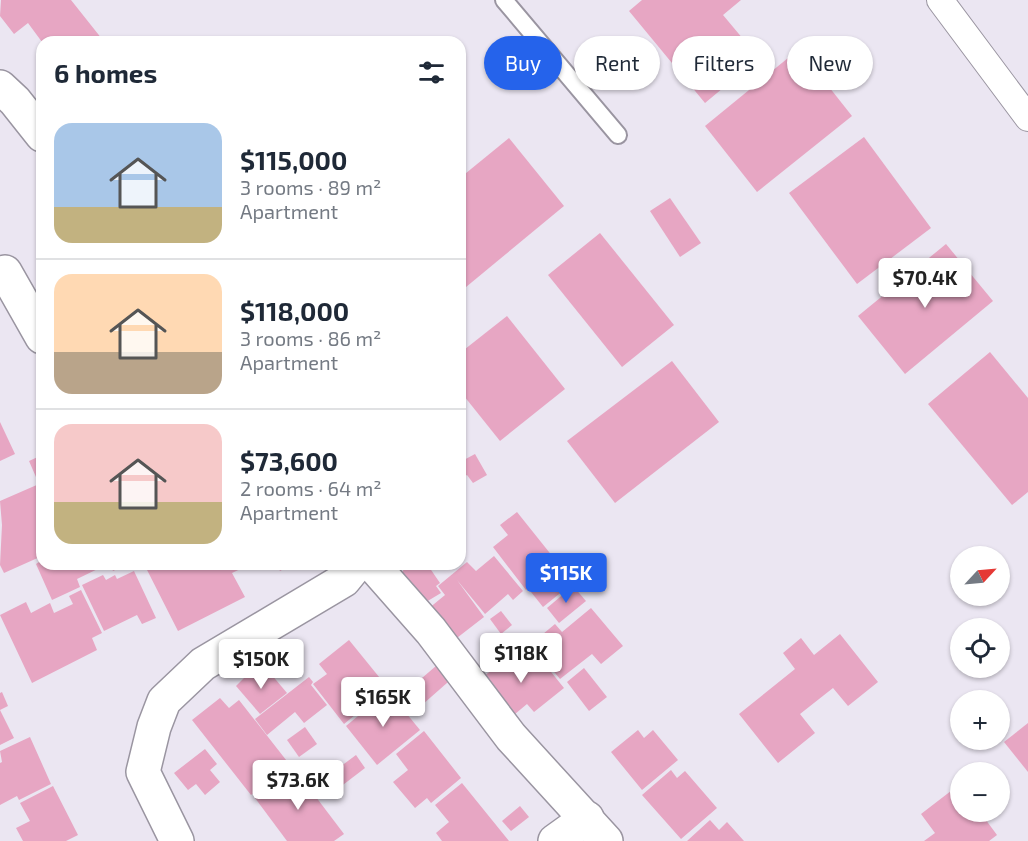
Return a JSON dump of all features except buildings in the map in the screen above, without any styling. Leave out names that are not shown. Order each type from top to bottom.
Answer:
[{"type":"street","points":[[939,0],[1028,118]]},
{"type":"street","points":[[0,87],[15,101],[36,127]]},
{"type":"street","points":[[5,272],[36,326]]},
{"type":"street","points":[[177,841],[143,772],[154,727],[164,701],[203,663],[344,580],[352,570]]},
{"type":"street","points":[[377,570],[430,631],[511,737],[596,830],[555,841]]},
{"type":"lane","points":[[504,0],[618,135]]}]
